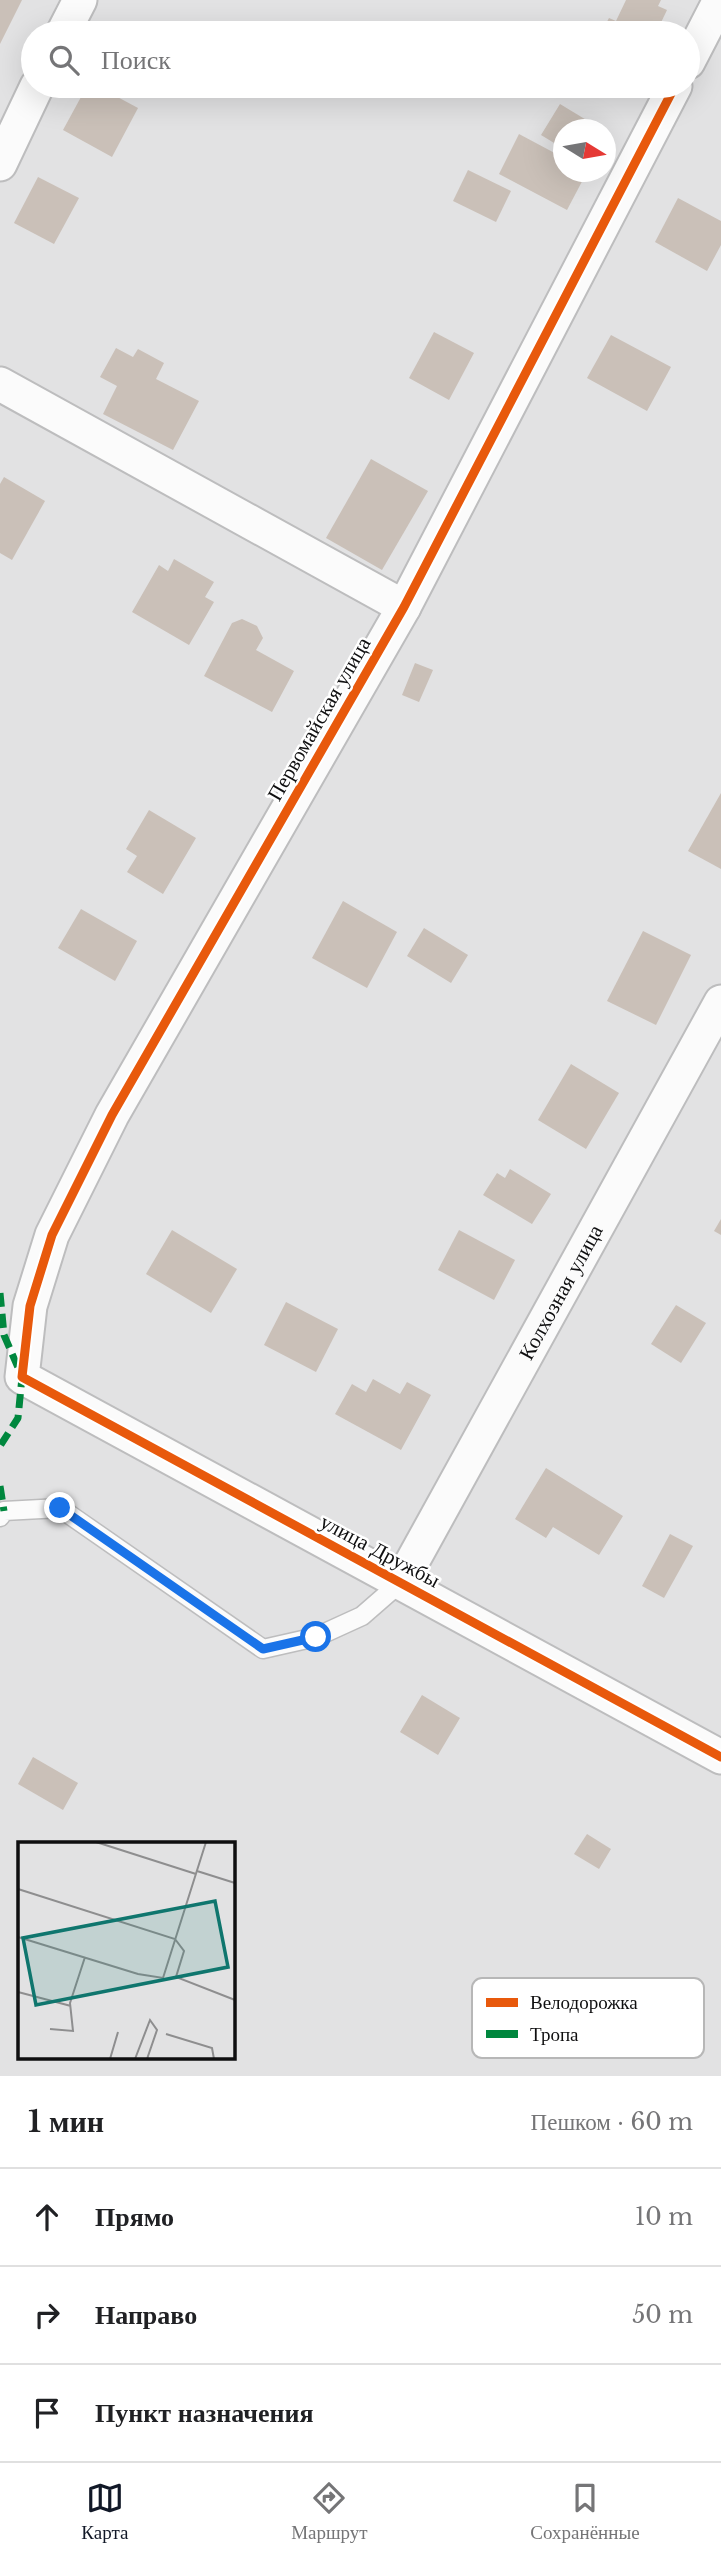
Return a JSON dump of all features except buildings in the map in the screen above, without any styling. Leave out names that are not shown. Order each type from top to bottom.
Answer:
[{"type":"street","points":[[69,21],[80,0]]},
{"type":"street","points":[[700,39],[720,0]]},
{"type":"street","points":[[0,164],[31,98]]},
{"type":"street","name":"Первомайская улица","points":[[22,1377],[30,1306],[52,1235],[113,1115],[404,607],[669,98]]},
{"type":"street","points":[[0,384],[404,607]]},
{"type":"street","name":"Колхозная улица","points":[[401,1582],[721,1002]]},
{"type":"street","name":"улица Дружбы","points":[[22,1377],[721,1757]]},
{"type":"lane","points":[[0,1517],[4,1511],[60,1508],[263,1649],[316,1637],[362,1616],[401,1582]]},
{"type":"marked path","points":[[0,1293],[4,1335],[22,1377],[18,1418],[0,1446]]},
{"type":"marked path","points":[[0,1486],[4,1511]]},
{"type":"cycle path","points":[[669,98],[404,607],[112,1115],[52,1235],[30,1306],[22,1377],[721,1757]]},
{"type":"route","points":[[60,1508],[263,1649],[316,1637]]}]
